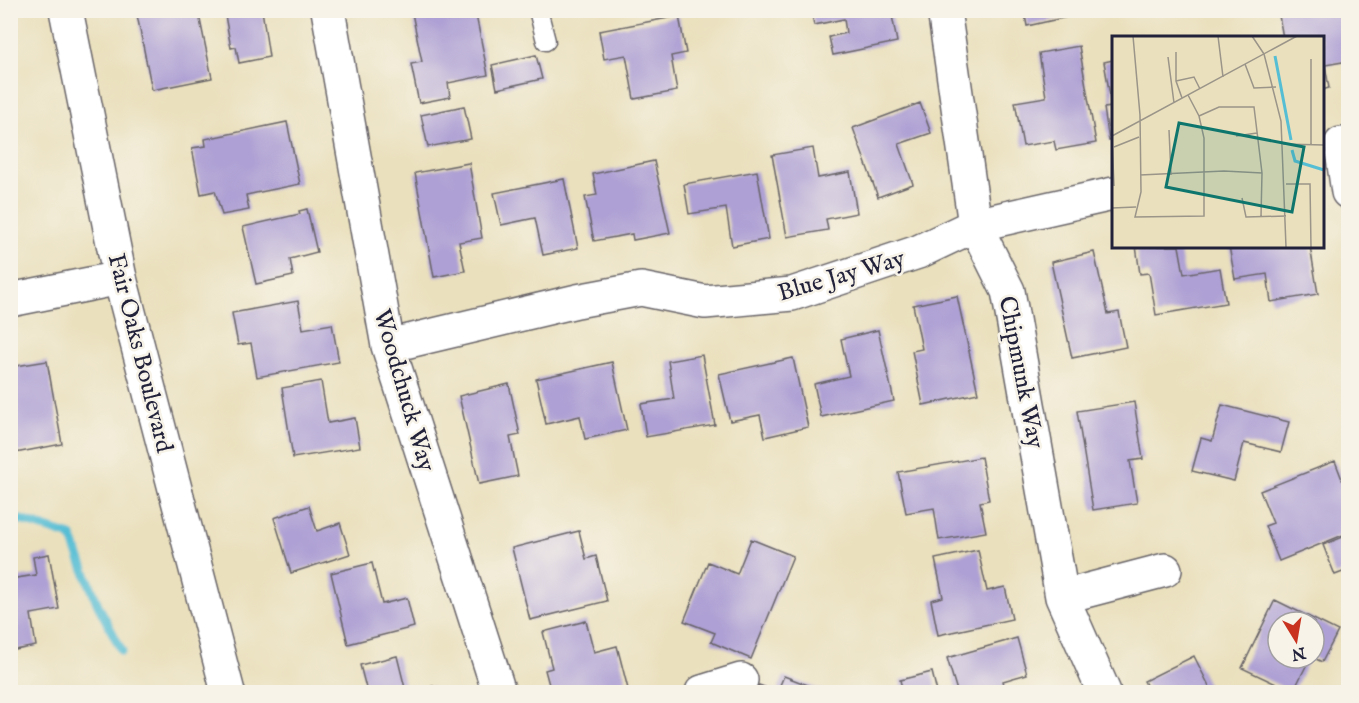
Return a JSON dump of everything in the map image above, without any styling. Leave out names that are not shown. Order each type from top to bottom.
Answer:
[{"type":"street","name":"Fair Oaks Boulevard","points":[[66,10],[120,278],[228,693]]},
{"type":"street","name":"Woodchuck Way","points":[[328,10],[388,346],[499,693]]},
{"type":"street","name":"Chipmunk Way","points":[[944,10],[975,225],[1008,291],[1062,597],[1104,693]]},
{"type":"street","points":[[1337,145],[1348,192]]},
{"type":"street","name":"Blue Jay Way","points":[[388,346],[577,301],[641,289],[705,302],[792,294],[918,252],[975,225],[1112,194]]},
{"type":"street","points":[[10,300],[120,278]]},
{"type":"street","points":[[1062,597],[1165,570]]},
{"type":"street","points":[[702,693],[741,680]]},
{"type":"lane","points":[[538,10],[546,41]]},
{"type":"building","points":[[136,10],[198,10],[212,78],[152,90]]},
{"type":"building","points":[[224,10],[262,10],[269,57],[239,63],[236,47],[231,48]]},
{"type":"building","points":[[425,10],[475,10],[488,75],[448,83],[450,97],[419,103],[411,64],[422,62],[412,13]]},
{"type":"building","points":[[811,10],[891,10],[897,42],[833,55],[829,37],[846,33],[844,19],[814,25]]},
{"type":"building","points":[[1024,10],[1071,10],[1072,16],[1027,26]]},
{"type":"building","points":[[1278,10],[1348,10],[1348,61],[1325,65],[1329,88],[1323,90],[1323,36],[1283,36]]},
{"type":"building","points":[[679,16],[686,53],[671,56],[677,91],[634,99],[626,55],[604,59],[599,31]]},
{"type":"building","points":[[1079,46],[1096,143],[1056,150],[1054,141],[1023,146],[1015,102],[1046,97],[1039,53]]},
{"type":"building","points":[[536,55],[542,79],[497,89],[492,65]]},
{"type":"building","points":[[1112,60],[1112,107],[1104,62]]},
{"type":"building","points":[[920,103],[931,133],[899,144],[913,184],[878,197],[853,128]]},
{"type":"building","points":[[464,106],[471,139],[428,147],[421,115]]},
{"type":"building","points":[[1112,107],[1112,140],[1109,141],[1104,108]]},
{"type":"building","points":[[287,122],[300,184],[246,195],[249,210],[222,215],[215,191],[201,194],[192,148],[206,146],[205,139]]},
{"type":"building","points":[[813,148],[818,178],[850,172],[857,213],[826,219],[828,230],[787,237],[772,155]]},
{"type":"building","points":[[654,161],[670,233],[633,240],[632,234],[594,241],[585,197],[597,195],[593,174]]},
{"type":"building","points":[[469,163],[482,238],[459,242],[465,271],[434,277],[415,173]]},
{"type":"building","points":[[757,171],[769,239],[732,246],[726,208],[689,214],[684,184]]},
{"type":"building","points":[[564,179],[578,248],[543,255],[535,218],[501,225],[494,193]]},
{"type":"building","points":[[307,209],[317,252],[290,259],[293,276],[256,284],[243,227],[300,214],[299,211]]},
{"type":"building","points":[[1136,248],[1179,248],[1184,274],[1220,268],[1226,303],[1156,315],[1149,273],[1140,274]]},
{"type":"building","points":[[1229,248],[1310,248],[1318,294],[1271,302],[1267,274],[1235,279]]},
{"type":"building","points":[[1094,252],[1108,314],[1119,312],[1126,347],[1072,358],[1051,262]]},
{"type":"building","points":[[957,296],[978,393],[923,405],[912,351],[922,349],[913,305]]},
{"type":"building","points":[[298,301],[303,329],[332,324],[339,362],[257,377],[251,343],[238,345],[232,313]]},
{"type":"building","points":[[878,330],[894,401],[821,417],[814,384],[849,376],[841,339]]},
{"type":"building","points":[[702,355],[715,425],[646,437],[641,404],[674,399],[668,361]]},
{"type":"building","points":[[793,358],[808,427],[765,437],[760,415],[730,421],[719,374]]},
{"type":"building","points":[[47,361],[62,444],[10,454],[10,367]]},
{"type":"building","points":[[612,362],[627,430],[585,439],[580,416],[546,424],[536,379]]},
{"type":"building","points":[[321,381],[328,423],[355,418],[360,447],[293,458],[282,388]]},
{"type":"building","points":[[509,384],[520,435],[510,437],[518,476],[479,484],[459,396]]},
{"type":"building","points":[[1134,402],[1143,459],[1130,461],[1137,503],[1093,510],[1077,411]]},
{"type":"building","points":[[1222,405],[1289,422],[1281,452],[1244,443],[1234,481],[1192,471],[1201,438],[1212,441]]},
{"type":"building","points":[[981,457],[989,500],[980,502],[986,532],[939,540],[934,508],[906,513],[898,472]]},
{"type":"building","points":[[1335,461],[1345,487],[1348,486],[1348,533],[1279,561],[1265,526],[1273,523],[1260,491]]},
{"type":"building","points":[[309,506],[317,531],[340,523],[350,554],[291,573],[274,518]]},
{"type":"building","points":[[579,531],[586,559],[596,556],[607,601],[530,620],[512,548]]},
{"type":"building","points":[[1348,535],[1348,570],[1335,575],[1323,545]]},
{"type":"building","points":[[751,539],[793,556],[751,659],[711,642],[715,633],[684,621],[708,562],[737,574]]},
{"type":"building","points":[[978,550],[987,591],[1005,587],[1012,619],[938,635],[931,600],[943,597],[935,559]]},
{"type":"building","points":[[49,554],[59,609],[31,614],[36,646],[10,651],[10,579],[36,575],[33,557]]},
{"type":"building","points":[[372,563],[382,604],[407,598],[414,627],[348,644],[331,573]]},
{"type":"building","points":[[1275,600],[1295,610],[1270,610]]},
{"type":"building","points":[[1266,619],[1266,670],[1304,670],[1293,692],[1242,668]]},
{"type":"building","points":[[586,621],[594,652],[617,646],[628,689],[613,692],[551,692],[545,670],[552,668],[543,632]]},
{"type":"building","points":[[1326,625],[1338,631],[1326,654]]},
{"type":"building","points":[[1017,638],[1027,674],[1003,681],[1006,692],[952,692],[957,691],[947,658]]},
{"type":"building","points":[[397,656],[406,692],[367,692],[360,665]]},
{"type":"building","points":[[1194,656],[1212,692],[1150,692],[1144,681]]},
{"type":"building","points":[[932,672],[937,692],[903,692],[900,680]]},
{"type":"building","points":[[784,676],[826,692],[777,692]]},
{"type":"building","points":[[759,685],[777,692],[756,692]]},
{"type":"building","points":[[433,686],[434,692],[412,692]]},
{"type":"waterway","points":[[10,521],[21,520],[71,536],[98,605],[122,651]]}]
